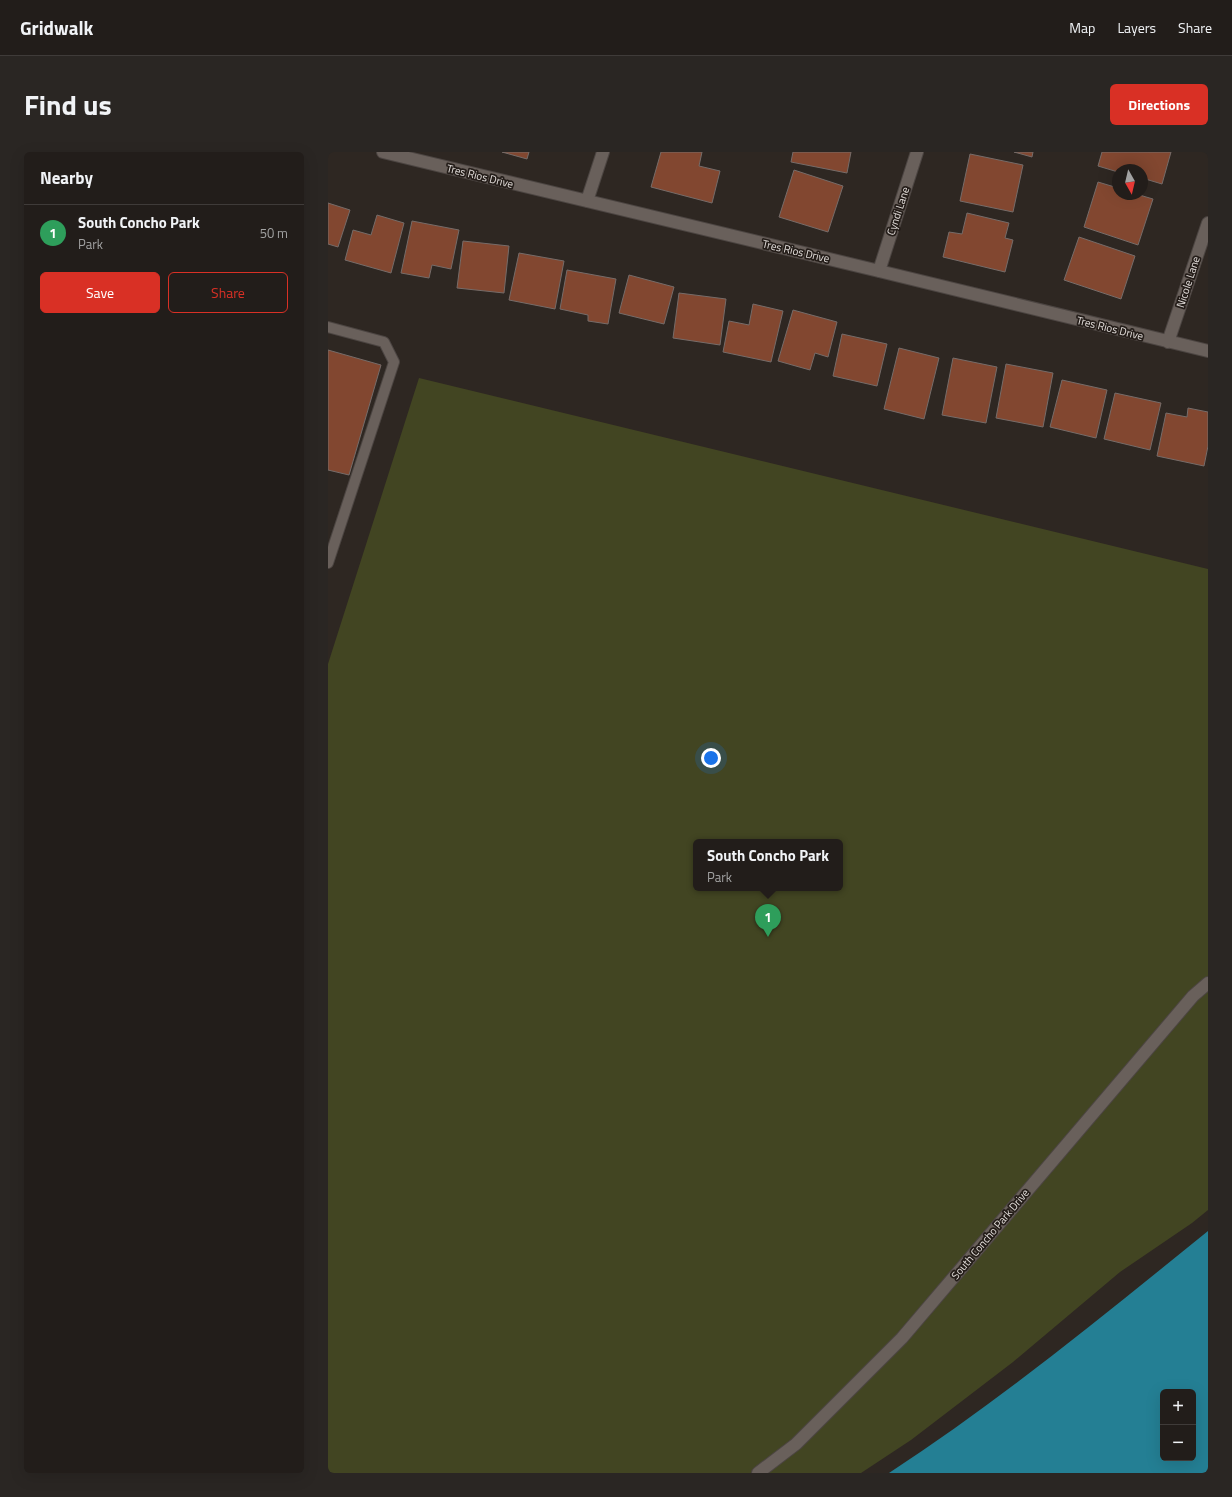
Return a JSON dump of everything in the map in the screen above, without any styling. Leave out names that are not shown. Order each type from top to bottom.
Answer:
[{"type":"street","name":"Tres Rios Drive","points":[[383,152],[1208,351]]},
{"type":"street","points":[[587,202],[603,152]]},
{"type":"street","name":"Cyndi Lane","points":[[879,271],[917,152]]},
{"type":"street","name":"Nicole Lane","points":[[1168,342],[1208,222]]},
{"type":"street","name":"South Concho Park Drive","points":[[758,1473],[796,1444],[902,1338],[1193,996],[1208,983]]},
{"type":"lane","points":[[328,327],[384,342],[394,362],[328,563]]},
{"type":"green space","points":[[419,378],[1208,569],[1208,1210],[1192,1223],[1120,1272],[1013,1362],[911,1440],[861,1473],[328,1473],[328,664]]},
{"type":"water","points":[[1208,1231],[1208,1473],[889,1473],[931,1445],[1012,1386]]},
{"type":"building","points":[[502,152],[529,152],[527,159]]},
{"type":"building","points":[[661,152],[702,152],[699,166],[720,171],[712,203],[651,187]]},
{"type":"building","points":[[793,152],[851,152],[847,173],[791,162]]},
{"type":"building","points":[[1014,152],[1033,152],[1032,157]]},
{"type":"building","points":[[1102,152],[1171,152],[1162,184],[1148,180],[1148,164],[1112,164],[1112,170],[1098,166]]},
{"type":"building","points":[[970,154],[1023,165],[1013,212],[960,201]]},
{"type":"building","points":[[794,170],[843,186],[828,232],[779,217]]},
{"type":"building","points":[[1098,182],[1112,186],[1112,200],[1148,200],[1148,198],[1153,199],[1138,245],[1084,227]]},
{"type":"building","points":[[328,203],[350,210],[338,247],[328,244]]},
{"type":"building","points":[[967,213],[1009,223],[1005,238],[1013,240],[1005,272],[943,257],[949,232],[962,234]]},
{"type":"building","points":[[377,215],[404,223],[391,273],[345,260],[353,230],[371,235]]},
{"type":"building","points":[[412,221],[459,230],[451,269],[432,265],[429,278],[401,273]]},
{"type":"building","points":[[1079,237],[1135,256],[1121,299],[1064,280]]},
{"type":"building","points":[[463,241],[509,246],[504,293],[457,288]]},
{"type":"building","points":[[519,253],[564,261],[555,309],[509,300]]},
{"type":"building","points":[[567,270],[616,279],[608,324],[588,321],[588,315],[560,309]]},
{"type":"building","points":[[629,275],[674,287],[664,324],[619,313]]},
{"type":"building","points":[[679,293],[726,299],[720,345],[673,338]]},
{"type":"building","points":[[753,304],[783,311],[771,362],[723,352],[729,321],[749,325]]},
{"type":"building","points":[[793,310],[837,322],[828,357],[815,353],[810,370],[778,361]]},
{"type":"building","points":[[842,334],[887,344],[877,386],[833,376]]},
{"type":"building","points":[[899,348],[939,358],[924,419],[884,409]]},
{"type":"building","points":[[328,350],[381,365],[349,475],[328,470]]},
{"type":"building","points":[[953,358],[997,367],[986,423],[942,415]]},
{"type":"building","points":[[1006,364],[1053,373],[1043,427],[996,418]]},
{"type":"building","points":[[1062,380],[1107,390],[1096,438],[1050,427]]},
{"type":"building","points":[[1115,393],[1161,403],[1150,450],[1104,439]]},
{"type":"building","points":[[1188,408],[1208,412],[1208,446],[1204,466],[1157,456],[1166,413],[1187,417]]},
{"type":"place","name":"South Concho Park","points":[[768,937]]}]
